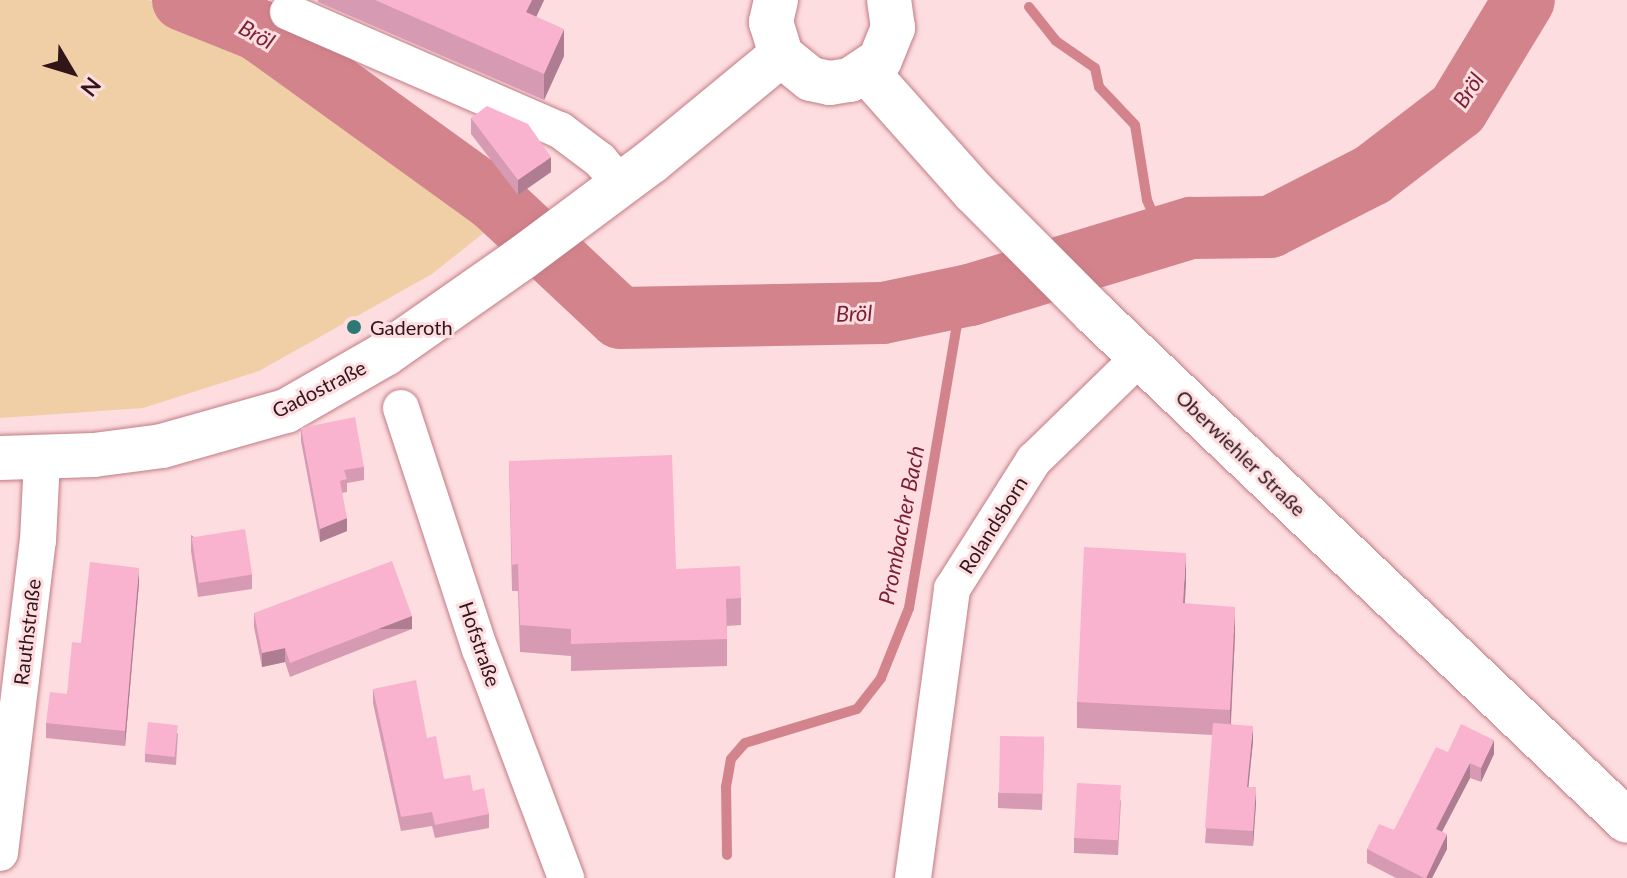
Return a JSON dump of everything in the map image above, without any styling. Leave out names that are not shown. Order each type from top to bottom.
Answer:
[{"type":"main road","points":[[776,0],[771,22],[781,55],[803,74],[830,83],[867,72],[889,45],[893,28],[889,0]]},
{"type":"main road","name":"Gadostraße","points":[[21,458],[162,446],[286,411],[385,354],[522,258],[781,55]]},
{"type":"main road","name":"Oberwiehler Straße","points":[[867,72],[974,192],[1094,313],[1627,821]]},
{"type":"street","points":[[288,12],[560,130],[600,160],[604,194]]},
{"type":"street","name":"Rolandsborn","points":[[913,878],[952,589],[1034,460],[1140,357]]},
{"type":"street","name":"Hofstraße","points":[[401,408],[480,649],[566,878]]},
{"type":"street","name":"Rauthstraße","points":[[0,853],[38,541],[21,458]]},
{"type":"shaded area","points":[[0,0],[147,0],[245,16],[520,204],[432,274],[259,371],[143,408],[0,418]]},
{"type":"building","points":[[375,0],[532,0],[526,12],[564,29],[544,74]]},
{"type":"building","points":[[487,106],[528,124],[551,157],[518,180],[471,118]]},
{"type":"building","points":[[355,417],[364,467],[344,470],[347,479],[340,481],[347,518],[320,529],[301,428]]},
{"type":"building","points":[[672,455],[676,569],[740,566],[741,598],[726,599],[727,639],[571,644],[571,629],[520,625],[518,564],[512,565],[509,461]]},
{"type":"building","points":[[245,529],[252,574],[199,583],[192,537]]},
{"type":"building","points":[[1084,547],[1186,553],[1183,603],[1235,607],[1230,710],[1077,702]]},
{"type":"building","points":[[392,561],[412,616],[290,663],[285,648],[262,653],[254,613]]},
{"type":"building","points":[[90,562],[139,568],[125,731],[46,723],[50,692],[67,694],[72,642],[81,643]]},
{"type":"building","points":[[416,680],[427,738],[436,736],[444,779],[470,775],[473,791],[484,788],[489,814],[435,825],[432,812],[401,817],[373,689]]},
{"type":"building","points":[[148,722],[178,725],[174,757],[145,754]]},
{"type":"building","points":[[1213,723],[1253,726],[1247,787],[1256,787],[1253,831],[1205,828]]},
{"type":"building","points":[[1461,724],[1494,740],[1481,768],[1470,763],[1436,829],[1447,834],[1424,878],[1367,849],[1379,824],[1394,830],[1436,747],[1448,752]]},
{"type":"building","points":[[1000,736],[1044,737],[1043,794],[999,793]]},
{"type":"building","points":[[1077,783],[1121,785],[1118,840],[1074,838]]},
{"type":"waterway","name":"Bröl","points":[[183,0],[258,30],[495,201],[620,318],[883,313],[970,295],[1191,228],[1270,227],[1372,175],[1458,109],[1524,0]]},
{"type":"waterway","points":[[1029,7],[1056,41],[1095,68],[1099,87],[1135,125],[1147,200],[1163,237]]},
{"type":"waterway","name":"Prombacher Bach","points":[[727,855],[726,787],[731,759],[745,743],[857,709],[881,678],[909,608],[962,296]]},
{"type":"place","name":"Gaderoth","points":[[354,327]]}]
